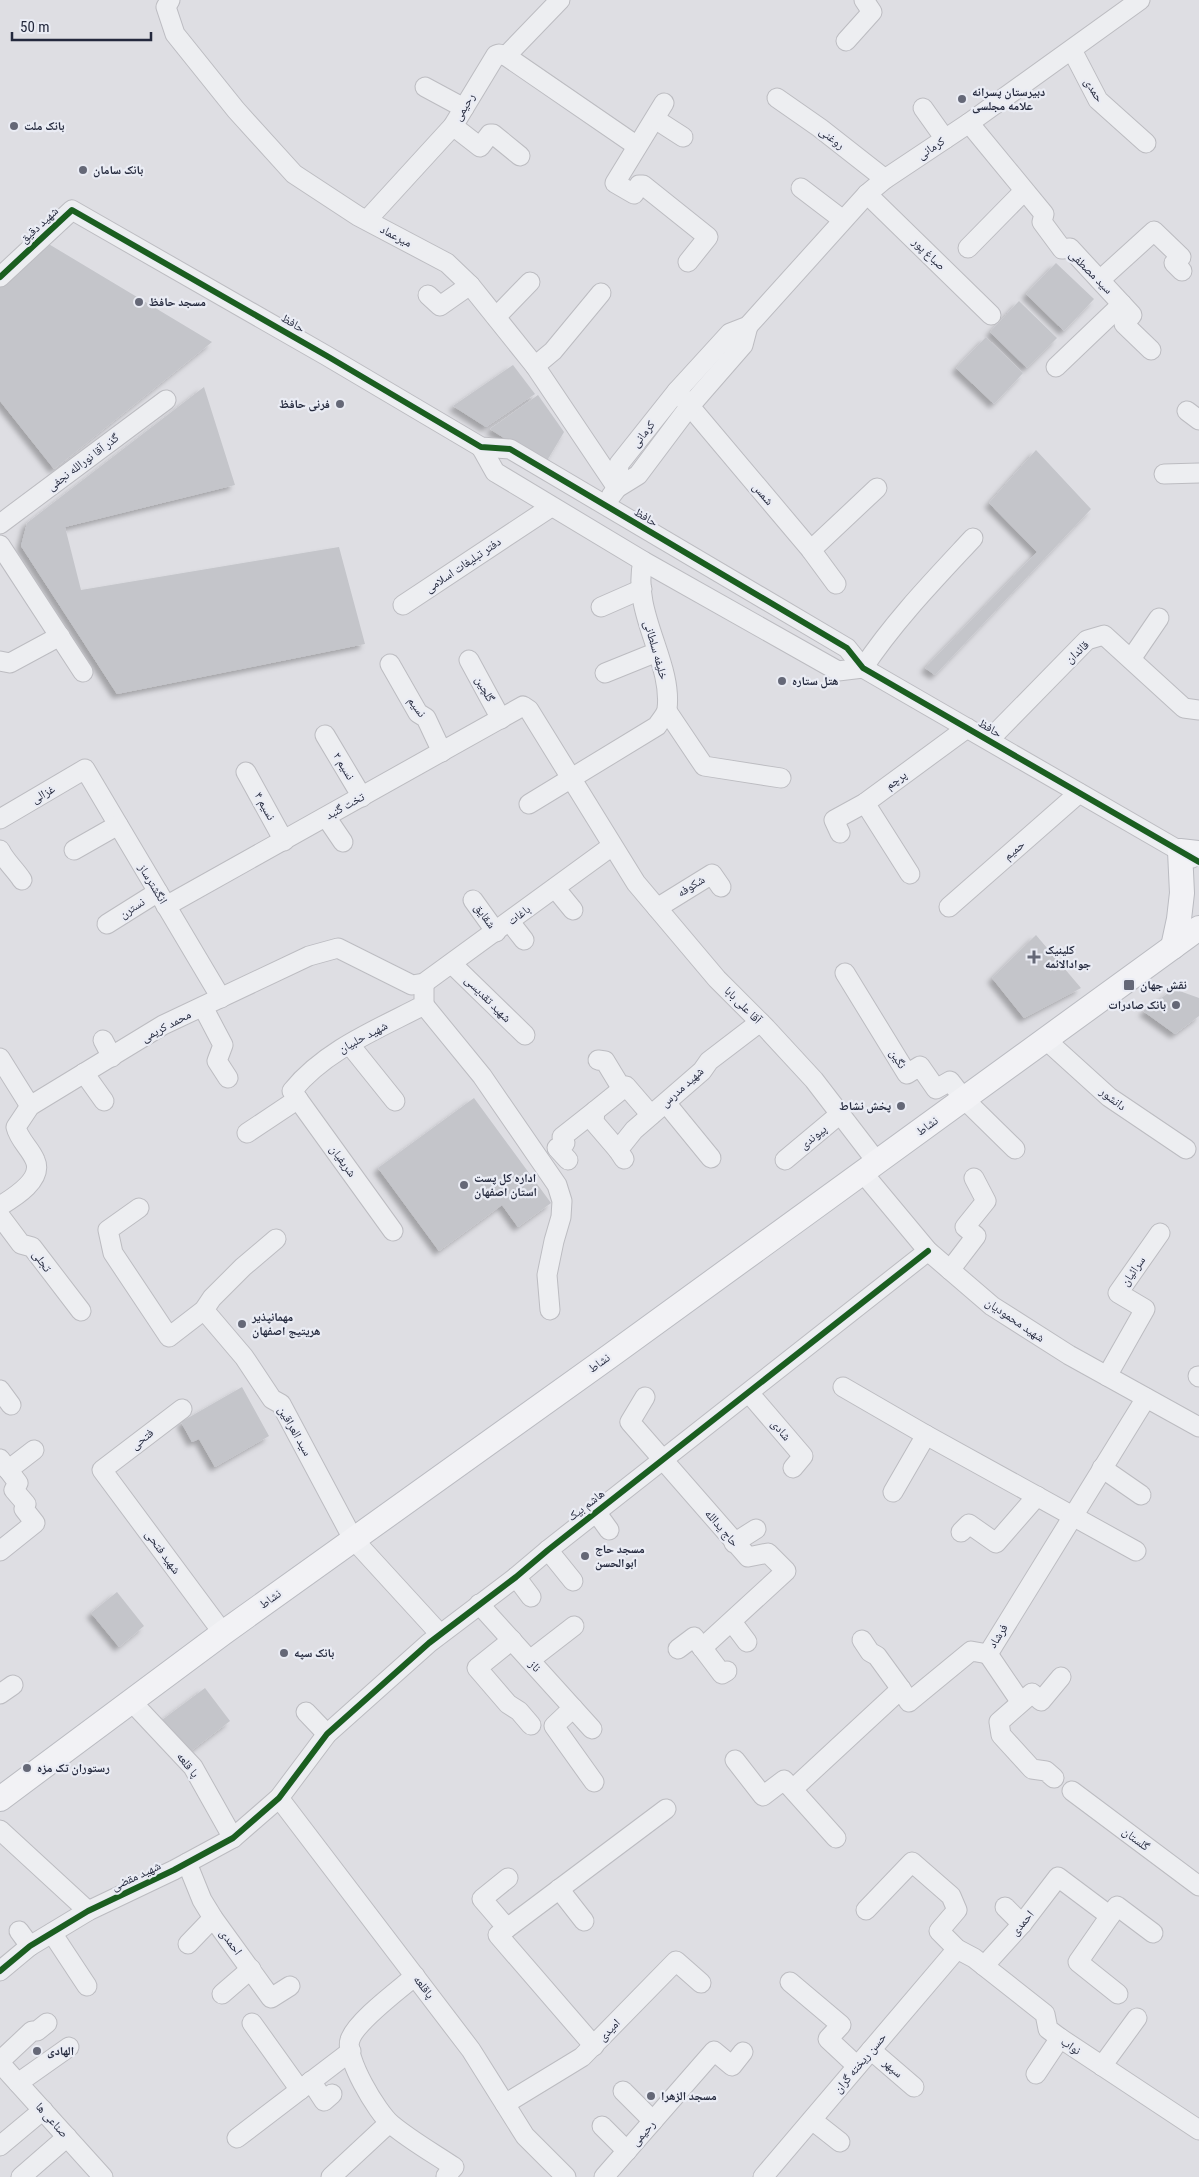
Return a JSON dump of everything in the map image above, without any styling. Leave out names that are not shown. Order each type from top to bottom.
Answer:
[{"type":"main road","points":[[1193,855],[1182,893],[1173,947],[1199,943]]},
{"type":"main road","name":"نشاط","points":[[0,1799],[223,1633],[1199,928]]},
{"type":"street","name":"میرعماد","points":[[170,0],[166,7],[176,34],[236,110],[294,174],[367,220],[447,263],[470,285],[536,366],[617,488]]},
{"type":"street","name":"رحیمی","points":[[367,220],[453,126],[496,55],[506,56],[560,0]]},
{"type":"street","points":[[846,40],[872,12],[864,0]]},
{"type":"street","name":"کرمانی","points":[[617,488],[619,464],[677,391],[730,333],[748,326],[867,194],[885,179],[969,124],[1072,50],[1130,3]]},
{"type":"street","name":"حمدی","points":[[1072,50],[1098,100],[1146,143]]},
{"type":"street","points":[[506,56],[637,146]]},
{"type":"street","points":[[425,86],[464,108]]},
{"type":"street","name":"روغنی","points":[[777,98],[820,128],[885,179]]},
{"type":"street","points":[[923,108],[945,139]]},
{"type":"street","points":[[683,138],[660,111],[615,183],[634,194],[639,185],[643,185],[708,237],[688,262]]},
{"type":"street","name":"سید مصطفی","points":[[969,124],[1044,214],[1042,222],[1062,249],[1070,248],[1132,315],[1124,324],[1151,350]]},
{"type":"street","points":[[453,126],[480,146],[490,134],[493,134],[520,156]]},
{"type":"street","points":[[801,188],[843,220]]},
{"type":"street","points":[[968,248],[1024,191]]},
{"type":"street","name":"صباغ پور","points":[[867,194],[991,315]]},
{"type":"street","name":"شهید دقیق","points":[[0,277],[72,210]]},
{"type":"street","name":"حافظ","points":[[72,210],[328,356],[481,447],[510,450],[847,648],[863,668],[1079,793],[1193,855]]},
{"type":"street","points":[[1100,280],[1154,231],[1181,258],[1174,264],[1182,270]]},
{"type":"street","points":[[496,317],[530,282]]},
{"type":"street","points":[[428,295],[440,306],[470,285]]},
{"type":"street","points":[[536,366],[553,351],[601,293]]},
{"type":"street","points":[[1056,367],[1122,304]]},
{"type":"street","name":"کرمانی","points":[[604,506],[617,488],[638,476],[689,407],[743,345],[748,326]]},
{"type":"street","name":"شمس","points":[[677,391],[811,550],[836,584]]},
{"type":"street","name":"گذر آقا نورالله نجفی","points":[[0,524],[166,400]]},
{"type":"street","points":[[481,447],[495,472],[550,507],[838,671],[863,668],[904,612],[973,538]]},
{"type":"street","points":[[1164,474],[1199,473]]},
{"type":"street","points":[[811,550],[877,488]]},
{"type":"street","name":"دفتر تبلیغات اسلامی","points":[[403,605],[550,507]]},
{"type":"street","points":[[0,545],[83,672]]},
{"type":"street","name":"خلیفه سلطانی","points":[[644,561],[641,573],[642,598],[666,683],[667,711]]},
{"type":"street","points":[[601,607],[642,589]]},
{"type":"street","points":[[1131,659],[1159,618]]},
{"type":"street","name":"قائدان","points":[[989,740],[1087,640],[1104,635],[1184,708],[1199,710]]},
{"type":"street","points":[[0,661],[10,663],[60,636]]},
{"type":"street","points":[[605,673],[657,652]]},
{"type":"street","name":"گلچین","points":[[469,660],[502,719]]},
{"type":"street","name":"نسیم","points":[[390,664],[418,713],[426,718],[442,752]]},
{"type":"street","name":"تخت گنبد","points":[[162,899],[284,841],[523,706],[528,710],[570,777]]},
{"type":"street","points":[[529,804],[570,777],[657,726],[667,711],[704,766],[781,778]]},
{"type":"street","name":"پرچم","points":[[840,833],[834,820],[865,803],[967,728]]},
{"type":"street","name":"نسیم ۲","points":[[325,735],[362,797]]},
{"type":"street","name":"غزالی","points":[[0,819],[85,769]]},
{"type":"street","name":"انگشترساز","points":[[85,769],[221,998]]},
{"type":"street","name":"نسیم ۴","points":[[246,772],[284,841]]},
{"type":"street","points":[[570,777],[612,846]]},
{"type":"street","name":"حمیم","points":[[948,907],[1079,793]]},
{"type":"street","points":[[865,803],[910,874]]},
{"type":"street","points":[[326,817],[343,842]]},
{"type":"street","points":[[74,850],[118,825]]},
{"type":"street","name":"باغات","points":[[424,983],[612,846]]},
{"type":"street","name":"آقا علی بابا","points":[[612,846],[636,883],[717,980],[760,1022],[814,1080],[840,1114],[870,1167]]},
{"type":"street","points":[[0,850],[4,860],[14,867],[22,880]]},
{"type":"street","name":"شکوفه","points":[[657,908],[712,874],[721,887]]},
{"type":"street","points":[[555,888],[572,910]]},
{"type":"street","name":"نسترن","points":[[107,924],[162,899]]},
{"type":"street","name":"شقایق","points":[[473,900],[503,927],[524,940]]},
{"type":"street","name":"محمد کریمی","points":[[1,1207],[30,1183],[36,1172],[36,1161],[18,1135],[16,1126],[30,1106],[164,1025],[309,956],[338,948],[412,985],[424,983]]},
{"type":"street","name":"شهید تقدیسی","points":[[452,964],[525,1035]]},
{"type":"street","name":"نگین","points":[[845,973],[907,1074],[920,1066],[936,1089],[950,1081],[964,1099]]},
{"type":"street","points":[[424,983],[424,1004],[482,1076],[557,1185],[562,1201],[561,1218],[547,1275],[550,1310]]},
{"type":"street","name":"شهید حلبیان","points":[[247,1133],[295,1095],[302,1079],[317,1065],[424,1004]]},
{"type":"street","points":[[203,1007],[222,1045],[217,1061],[228,1078]]},
{"type":"street","name":"شهید مدرس","points":[[589,1110],[594,1122],[621,1155],[634,1130],[702,1072],[709,1061],[760,1022]]},
{"type":"street","points":[[102,1040],[112,1057]]},
{"type":"street","name":"دانشور","points":[[1046,1040],[1109,1097],[1186,1149]]},
{"type":"street","points":[[350,1045],[395,1101]]},
{"type":"street","points":[[0,1058],[30,1106]]},
{"type":"street","points":[[598,1060],[605,1061],[622,1089]]},
{"type":"street","points":[[84,1073],[104,1101]]},
{"type":"street","points":[[568,1160],[557,1148],[565,1143],[562,1137],[589,1110],[622,1089],[628,1086],[651,1115]]},
{"type":"street","name":"شریفیان","points":[[295,1095],[393,1231]]},
{"type":"street","points":[[964,1099],[1015,1149]]},
{"type":"street","points":[[666,1102],[711,1158]]},
{"type":"street","name":"پیوندی","points":[[785,1160],[840,1114]]},
{"type":"street","name":"شهید محمودیان","points":[[870,1167],[928,1251],[992,1306],[1068,1355],[1199,1426]]},
{"type":"street","points":[[950,1270],[976,1236],[965,1226],[986,1201],[974,1178]]},
{"type":"street","name":"تجلی","points":[[1,1207],[21,1244],[32,1247],[81,1311]]},
{"type":"street","points":[[139,1208],[108,1230],[113,1253],[169,1338],[204,1310],[212,1298],[224,1286],[276,1239]]},
{"type":"street","name":"سرائیان","points":[[1107,1376],[1145,1309],[1118,1292],[1160,1233]]},
{"type":"street","name":"هاشم بیک","points":[[279,1798],[327,1734],[440,1634],[516,1577],[928,1251]]},
{"type":"street","name":"سید العراقین","points":[[204,1310],[244,1357],[272,1399],[281,1404],[354,1539]]},
{"type":"street","points":[[843,1387],[1136,1551]]},
{"type":"street","name":"شادی","points":[[749,1392],[803,1456],[793,1468]]},
{"type":"street","name":"حاج یدالله","points":[[645,1397],[630,1422],[748,1557],[768,1553],[786,1571],[702,1648]]},
{"type":"street","name":"فرشاد","points":[[900,1689],[910,1702],[971,1652],[988,1654],[1146,1398]]},
{"type":"street","name":"فتحی","points":[[102,1470],[182,1409]]},
{"type":"street","points":[[893,1492],[926,1435]]},
{"type":"street","points":[[0,1551],[35,1523],[24,1509],[26,1504],[7,1490],[18,1483],[3,1460],[34,1450]]},
{"type":"street","points":[[1102,1468],[1141,1495]]},
{"type":"street","name":"شهید فتحی","points":[[102,1470],[223,1633]]},
{"type":"street","points":[[961,1532],[968,1524],[996,1543],[1037,1496]]},
{"type":"street","points":[[596,1512],[609,1530]]},
{"type":"street","points":[[734,1543],[756,1529]]},
{"type":"street","points":[[354,1539],[440,1634]]},
{"type":"street","points":[[548,1550],[573,1581]]},
{"type":"street","points":[[516,1577],[531,1597]]},
{"type":"street","name":"ناز","points":[[479,1604],[592,1729]]},
{"type":"street","points":[[732,1622],[747,1642]]},
{"type":"street","points":[[530,1660],[574,1626]]},
{"type":"street","points":[[678,1649],[694,1637],[722,1674],[726,1671]]},
{"type":"street","points":[[512,1640],[477,1668],[508,1704],[520,1711],[531,1726]]},
{"type":"street","points":[[793,1789],[900,1689],[877,1656],[870,1652],[862,1640]]},
{"type":"street","points":[[988,1654],[1020,1701]]},
{"type":"street","points":[[1054,1778],[1046,1771],[1032,1768],[1001,1735],[999,1722],[1020,1701],[1032,1693],[1041,1701],[1061,1677]]},
{"type":"street","name":"پا قلعه","points":[[131,1701],[192,1767],[233,1838]]},
{"type":"street","points":[[573,1708],[554,1726],[594,1782]]},
{"type":"street","points":[[306,1712],[327,1734]]},
{"type":"street","points":[[735,1760],[763,1796],[784,1780],[836,1838]]},
{"type":"street","name":"گلستان","points":[[1072,1791],[1199,1886]]},
{"type":"street","name":"شهید مقضی","points":[[0,1971],[24,1939],[52,1933],[88,1911],[187,1863],[233,1838],[279,1798]]},
{"type":"street","name":"پاقلعه","points":[[279,1798],[471,2050],[525,2136],[566,2177]]},
{"type":"street","points":[[594,2046],[498,1935],[666,1809]]},
{"type":"street","points":[[0,1830],[88,1911]]},
{"type":"street","name":"نواب","points":[[866,1910],[912,1862],[951,1896],[957,1910],[938,1931],[957,1949],[984,1966],[1045,2014],[1048,2029],[1060,2038],[1199,2130]]},
{"type":"street","name":"احمدی","points":[[187,1863],[202,1900],[213,1918],[271,1998],[290,1986]]},
{"type":"street","name":"احمدی","points":[[984,1966],[1022,1924],[1058,1877],[1110,1916]]},
{"type":"street","points":[[507,1928],[482,1899],[508,1878]]},
{"type":"street","points":[[558,1889],[584,1920]]},
{"type":"street","points":[[1118,1994],[1078,1962],[1117,1906],[1154,1934]]},
{"type":"street","points":[[1005,1907],[1022,1924]]},
{"type":"street","points":[[188,1944],[213,1918]]},
{"type":"street","points":[[52,1933],[87,1986]]},
{"type":"street","name":"حسن ریخته گران","points":[[763,2177],[957,1949]]},
{"type":"street","name":"امیدی","points":[[505,2104],[582,2058],[676,1961],[702,1983]]},
{"type":"street","points":[[222,1994],[250,1969]]},
{"type":"street","points":[[415,1976],[356,2028],[349,2041],[353,2065],[376,2106],[389,2123],[454,2167],[446,2176]]},
{"type":"street","points":[[790,1982],[841,2025],[828,2039],[857,2066]]},
{"type":"street","points":[[1102,2066],[1137,2018]]},
{"type":"street","points":[[252,2023],[306,2086],[324,2100],[332,2094]]},
{"type":"street","points":[[0,2062],[32,2031],[38,2031],[47,2024]]},
{"type":"street","points":[[1036,2074],[1060,2038]]},
{"type":"street","points":[[18,2083],[70,2047]]},
{"type":"street","name":"سپهر","points":[[871,2050],[914,2087]]},
{"type":"street","points":[[237,2138],[351,2051]]},
{"type":"street","name":"رحیمی","points":[[604,2177],[714,2051],[732,2066],[743,2052]]},
{"type":"street","name":"صناعی ها","points":[[0,2062],[104,2177]]},
{"type":"street","points":[[623,2091],[653,2121]]},
{"type":"street","points":[[0,2146],[43,2110]]},
{"type":"street","points":[[812,2120],[840,2142]]},
{"type":"street","points":[[332,2177],[389,2123]]},
{"type":"street","points":[[602,2126],[627,2151]]},
{"type":"street","points":[[21,2177],[67,2137]]},
{"type":"building","points":[[47,243],[212,342],[54,469],[0,401],[0,285]]},
{"type":"building","points":[[1056,263],[1094,299],[1064,331],[1026,294]]},
{"type":"building","points":[[1019,301],[1057,338],[1027,368],[990,332]]},
{"type":"building","points":[[986,337],[1023,373],[994,404],[956,368]]},
{"type":"building","points":[[513,365],[535,394],[486,427],[453,406]]},
{"type":"building","points":[[204,387],[235,485],[65,527],[81,590],[339,547],[365,644],[117,694],[21,546],[27,523]]},
{"type":"building","points":[[538,395],[564,432],[545,464],[490,429]]},
{"type":"building","points":[[1036,450],[1091,509],[935,675],[925,668],[1037,552],[989,503]]},
{"type":"building","name":"کلینیک جوادالائمه","points":[[1036,935],[1081,988],[1024,1018],[992,978]]},
{"type":"building","name":"بانک صادرات","points":[[1174,989],[1199,998],[1199,1016],[1175,1034],[1143,1011]]},
{"type":"building","name":"اداره کل پست استان اصفهان","points":[[474,1098],[551,1203],[518,1227],[502,1205],[439,1251],[378,1168]]},
{"type":"building","points":[[242,1387],[269,1436],[215,1467],[199,1439],[192,1442],[181,1422]]},
{"type":"building","points":[[117,1592],[144,1626],[119,1647],[91,1613]]},
{"type":"building","points":[[205,1688],[230,1721],[187,1754],[162,1720]]},
{"type":"cycle path","points":[[0,277],[72,210],[327,356],[481,447],[510,449],[847,648],[863,668],[1199,862]]},
{"type":"cycle path","points":[[0,1971],[30,1946],[88,1911],[174,1870],[233,1838],[279,1798],[327,1734],[429,1643],[516,1577],[928,1251]]},
{"type":"place","name":"دبیرستان پسرانه علامه مجلسی","points":[[962,99]]},
{"type":"place","name":"بانک ملت","points":[[14,126]]},
{"type":"place","name":"بانک سامان","points":[[83,170]]},
{"type":"place","name":"مسجد حافظ","points":[[139,302]]},
{"type":"place","name":"فرنی حافظ","points":[[340,404]]},
{"type":"place","name":"هتل ستاره","points":[[782,681]]},
{"type":"place","name":"کلینیک جوادالائمه","points":[[1034,957]]},
{"type":"place","name":"نقش جهان","points":[[1129,985]]},
{"type":"place","name":"بانک صادرات","points":[[1176,1005]]},
{"type":"place","name":"پخش نشاط","points":[[901,1106]]},
{"type":"place","name":"اداره کل پست استان اصفهان","points":[[464,1185]]},
{"type":"place","name":"مهمانپذیر هریتیج اصفهان","points":[[242,1324]]},
{"type":"place","name":"مسجد حاج ابوالحسن","points":[[585,1556]]},
{"type":"place","name":"بانک سپه","points":[[284,1653]]},
{"type":"place","name":"رستوران تک مزه","points":[[27,1768]]},
{"type":"place","name":"الهادی","points":[[37,2051]]},
{"type":"place","name":"مسجد الزهرا","points":[[651,2096]]}]
